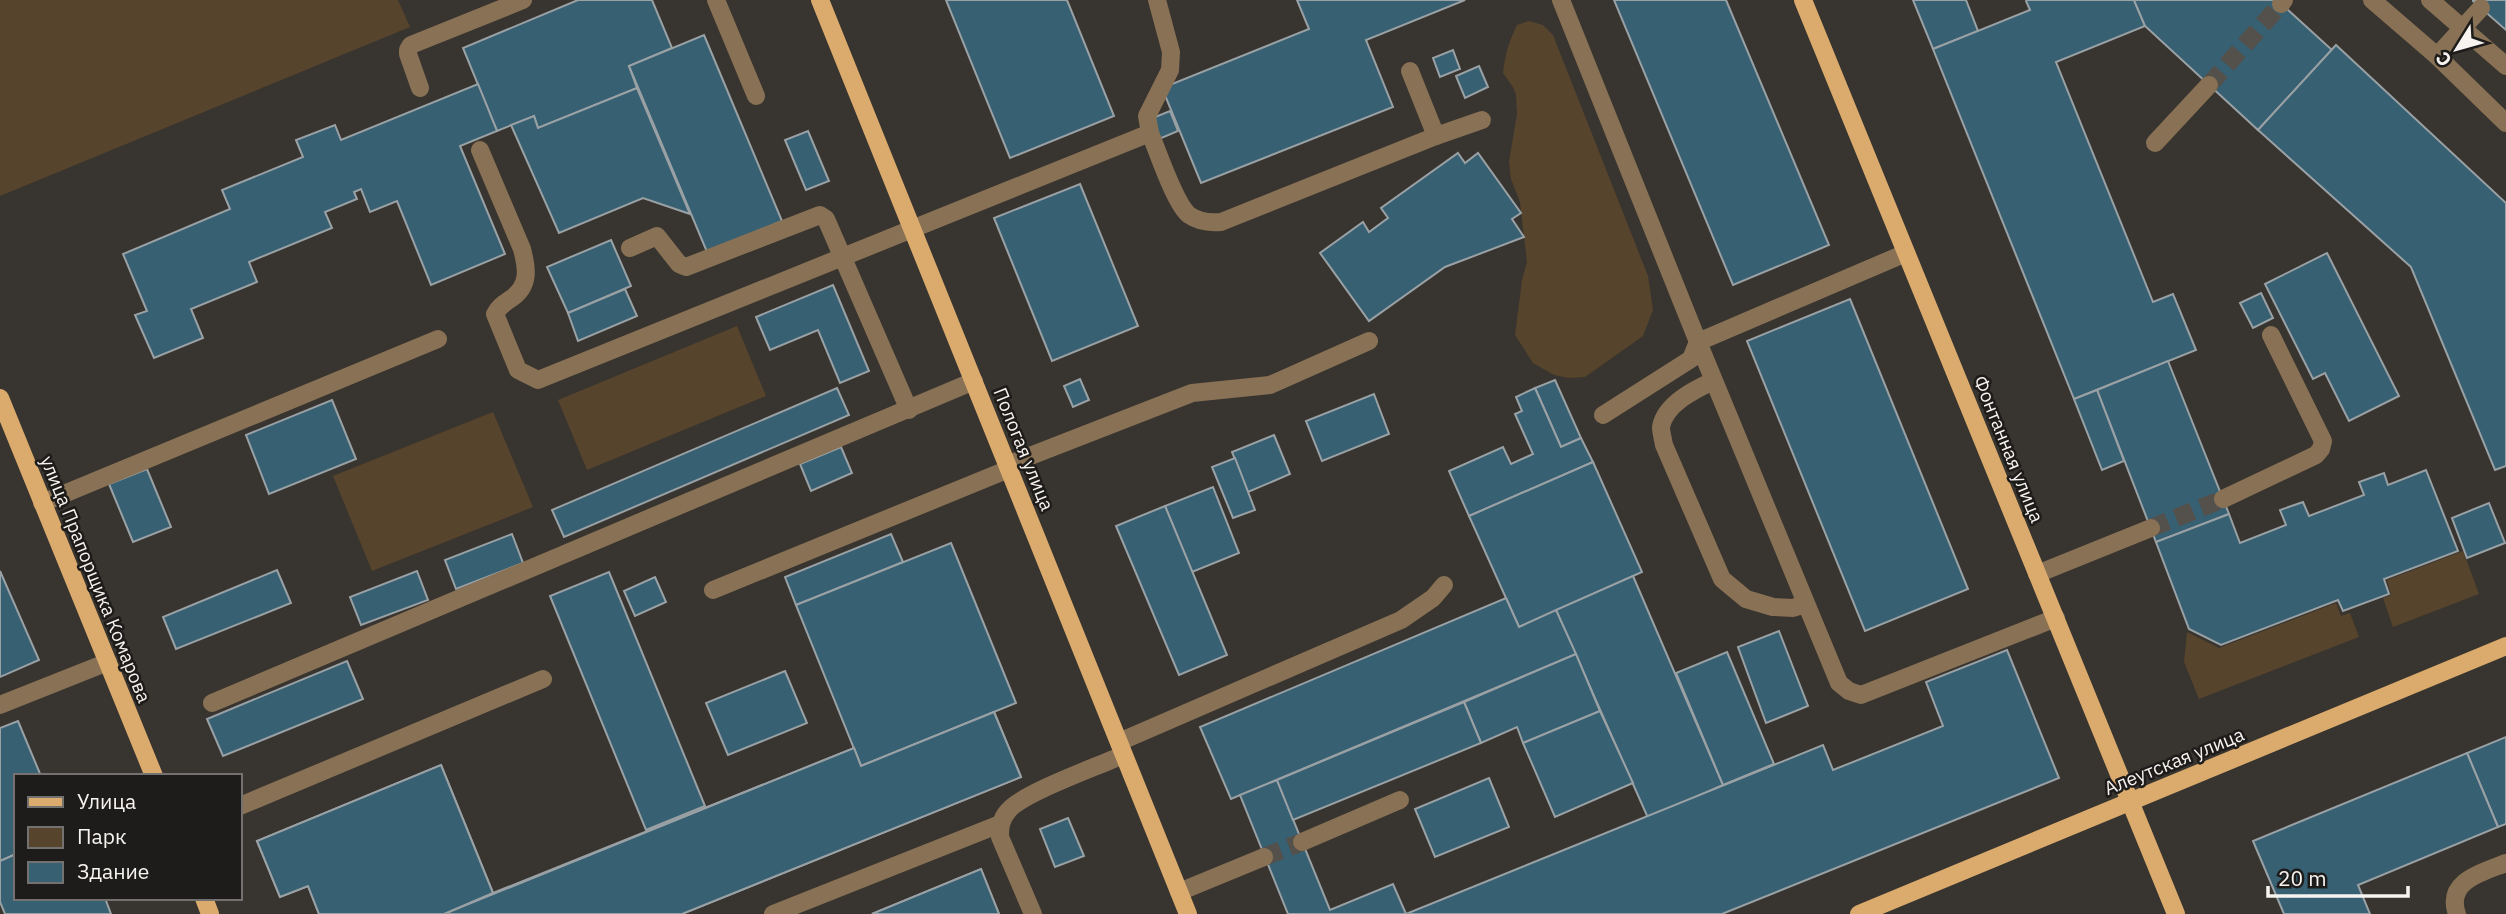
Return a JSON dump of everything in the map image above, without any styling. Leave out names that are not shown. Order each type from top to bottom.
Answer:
[{"type":"main road","name":"Пологая улица","points":[[820,0],[1188,914]]},
{"type":"main road","name":"Фонтанная улица","points":[[1804,0],[2176,914]]},
{"type":"main road","name":"улица Прапорщика Комарова","points":[[0,398],[153,774]]},
{"type":"main road","name":"Алеутская улица","points":[[1859,914],[2506,646]]},
{"type":"street","points":[[420,88],[408,54],[411,45],[523,0]]},
{"type":"street","points":[[716,0],[756,96]]},
{"type":"street","points":[[1157,0],[1171,52],[1170,70],[1147,116],[1150,133],[1186,213],[1210,223],[1221,222],[1482,120]]},
{"type":"street","points":[[1561,0],[1713,381],[1839,683],[1849,691],[1861,695],[2056,618]]},
{"type":"street","points":[[2372,0],[2437,56],[2506,123]]},
{"type":"street","points":[[2430,0],[2506,66]]},
{"type":"street","points":[[2437,56],[2481,8]]},
{"type":"street","points":[[1410,71],[1436,136]]},
{"type":"street","points":[[2155,143],[2209,85]]},
{"type":"street","points":[[480,150],[526,265],[526,279],[520,292],[500,306],[495,314],[518,370],[538,380],[1150,133]]},
{"type":"street","points":[[630,248],[657,236],[679,264],[686,267],[820,215],[827,219],[909,410]]},
{"type":"street","points":[[1603,415],[1691,359],[1698,342],[1906,253]]},
{"type":"street","points":[[2223,499],[2316,456],[2321,449],[2323,441],[2271,335]]},
{"type":"street","points":[[42,503],[438,339]]},
{"type":"street","points":[[713,590],[1192,393],[1270,385],[1369,341]]},
{"type":"street","points":[[212,703],[974,381]]},
{"type":"street","points":[[1713,381],[1685,396],[1665,416],[1661,428],[1664,444],[1722,579],[1746,599],[1773,607],[1793,608],[1805,604]]},
{"type":"street","points":[[2037,574],[2151,528]]},
{"type":"street","points":[[1034,914],[1000,837],[1000,824],[1009,809],[1027,796],[1121,748],[1401,620],[1433,598],[1444,584]]},
{"type":"street","points":[[0,705],[108,662]]},
{"type":"street","points":[[242,805],[543,678]]},
{"type":"street","points":[[1302,842],[1400,800]]},
{"type":"street","points":[[773,914],[1000,824]]},
{"type":"street","points":[[1179,892],[1264,857]]},
{"type":"street","points":[[2457,914],[2456,896],[2460,885],[2471,877],[2506,863]]},
{"type":"green space","points":[[0,0],[398,0],[410,27],[0,196]]},
{"type":"green space","points":[[1529,21],[1543,25],[1553,35],[1648,276],[1653,310],[1643,336],[1585,377],[1554,375],[1533,363],[1515,335],[1527,262],[1520,202],[1511,179],[1509,162],[1517,114],[1516,95],[1503,73],[1508,48],[1517,25]]},
{"type":"green space","points":[[737,326],[766,396],[587,470],[558,400]]},
{"type":"green space","points":[[493,412],[533,507],[372,571],[333,476]]},
{"type":"green space","points":[[2463,551],[2479,594],[2393,627],[2383,598],[2391,595],[2387,580]]},
{"type":"green space","points":[[2336,603],[2341,616],[2350,613],[2359,637],[2199,699],[2184,662],[2187,632],[2219,648]]},
{"type":"building","points":[[578,0],[652,0],[672,48],[629,66],[637,88],[538,128],[534,116],[497,131],[463,48]]},
{"type":"building","points":[[946,0],[1067,0],[1114,116],[1010,158]]},
{"type":"building","points":[[1297,0],[1465,0],[1366,40],[1393,107],[1201,183],[1162,88],[1309,29]]},
{"type":"building","points":[[1614,0],[1726,0],[1829,245],[1733,285]]},
{"type":"building","points":[[1913,0],[1966,0],[1978,31],[1933,49]]},
{"type":"building","points":[[2027,0],[2134,0],[2145,26],[2056,62],[2153,302],[2173,294],[2196,350],[2074,399],[1933,49],[2030,10]]},
{"type":"building","points":[[2134,0],[2277,0],[2332,50],[2258,130],[2145,26]]},
{"type":"building","points":[[2473,0],[2506,0],[2506,30],[2473,1]]},
{"type":"building","points":[[704,35],[782,221],[707,252],[629,66]]},
{"type":"building","points":[[2336,45],[2506,203],[2506,466],[2495,470],[2411,267],[2258,130]]},
{"type":"building","points":[[1453,50],[1460,69],[1440,77],[1433,58]]},
{"type":"building","points":[[1479,66],[1488,87],[1465,98],[1456,76]]},
{"type":"building","points":[[478,84],[497,131],[460,146],[505,254],[431,285],[397,201],[370,212],[361,189],[354,192],[357,199],[325,212],[332,228],[249,262],[257,282],[191,309],[203,338],[154,358],[135,315],[147,311],[123,254],[230,209],[222,190],[303,157],[296,140],[335,125],[341,140]]},
{"type":"building","points":[[637,88],[690,214],[643,198],[559,233],[511,125],[534,116],[538,128]]},
{"type":"building","points":[[1170,111],[1178,131],[1159,139],[1150,119]]},
{"type":"building","points":[[808,131],[829,181],[806,190],[785,140]]},
{"type":"building","points":[[1458,153],[1465,163],[1478,153],[1521,213],[1512,219],[1524,237],[1445,267],[1369,321],[1320,253],[1363,222],[1369,232],[1388,218],[1381,208]]},
{"type":"building","points":[[1080,184],[1138,326],[1052,361],[994,218]]},
{"type":"building","points":[[611,240],[631,286],[568,313],[547,267]]},
{"type":"building","points":[[2327,253],[2399,396],[2349,421],[2325,373],[2313,379],[2265,284]]},
{"type":"building","points":[[833,285],[869,371],[840,383],[818,330],[770,350],[756,317]]},
{"type":"building","points":[[625,289],[637,316],[578,341],[568,313]]},
{"type":"building","points":[[2261,293],[2273,318],[2253,328],[2240,303]]},
{"type":"building","points":[[1850,299],[1968,589],[1865,631],[1747,341]]},
{"type":"building","points":[[2168,361],[2229,514],[2156,542],[2097,390]]},
{"type":"building","points":[[1080,379],[1089,400],[1073,407],[1064,386]]},
{"type":"building","points":[[1555,380],[1581,438],[1561,447],[1535,388]]},
{"type":"building","points":[[837,388],[849,415],[564,537],[552,510]]},
{"type":"building","points":[[1535,388],[1561,447],[1581,438],[1593,462],[1469,516],[1449,471],[1503,447],[1511,464],[1533,454],[1515,414],[1522,411],[1516,397]]},
{"type":"building","points":[[2097,390],[2124,461],[2102,470],[2074,399]]},
{"type":"building","points":[[1374,394],[1389,434],[1322,461],[1306,421]]},
{"type":"building","points":[[332,400],[356,459],[269,494],[246,435]]},
{"type":"building","points":[[1274,435],[1290,474],[1248,492],[1232,452]]},
{"type":"building","points":[[841,447],[852,473],[811,491],[800,464]]},
{"type":"building","points":[[1235,458],[1255,510],[1233,518],[1212,467]]},
{"type":"building","points":[[1593,462],[1642,572],[1519,627],[1469,516]]},
{"type":"building","points":[[147,469],[171,527],[133,542],[109,484]]},
{"type":"building","points":[[2426,470],[2458,551],[2384,579],[2389,594],[2343,611],[2338,600],[2221,645],[2189,629],[2156,542],[2229,514],[2240,543],[2286,525],[2280,510],[2303,502],[2309,516],[2364,495],[2359,482],[2384,473],[2388,485]]},
{"type":"building","points":[[1213,487],[1239,553],[1192,572],[1165,506]]},
{"type":"building","points":[[2489,503],[2505,543],[2467,558],[2452,518]]},
{"type":"building","points":[[1165,506],[1227,655],[1179,675],[1116,526]]},
{"type":"building","points":[[512,534],[523,563],[456,589],[445,560]]},
{"type":"building","points":[[891,534],[903,562],[796,605],[785,577]]},
{"type":"building","points":[[951,543],[1016,703],[861,766],[796,605]]},
{"type":"building","points":[[277,570],[291,603],[176,649],[163,617]]},
{"type":"building","points":[[0,571],[39,660],[0,677]]},
{"type":"building","points":[[417,571],[428,600],[361,625],[350,597]]},
{"type":"building","points":[[609,572],[705,806],[646,830],[550,596]]},
{"type":"building","points":[[1633,576],[1723,785],[1648,818],[1556,610]]},
{"type":"building","points":[[655,577],[666,602],[635,616],[624,591]]},
{"type":"building","points":[[1506,598],[1519,627],[1556,610],[1576,654],[1231,799],[1200,727]]},
{"type":"building","points":[[1779,631],[1808,706],[1766,723],[1738,647]]},
{"type":"building","points":[[2007,650],[2059,778],[1722,914],[1406,914],[1823,745],[1833,770],[1943,726],[1926,682]]},
{"type":"building","points":[[1727,652],[1774,764],[1723,785],[1676,673]]},
{"type":"building","points":[[1576,654],[1600,711],[1523,743],[1517,727],[1481,743],[1464,702]]},
{"type":"building","points":[[347,661],[363,699],[223,756],[207,719]]},
{"type":"building","points":[[785,671],[807,723],[728,755],[706,703]]},
{"type":"building","points":[[1464,702],[1481,743],[1293,820],[1277,780]]},
{"type":"building","points":[[1600,711],[1633,783],[1555,817],[1523,743]]},
{"type":"building","points":[[994,712],[1021,777],[682,914],[319,914],[308,886],[280,897],[257,841],[441,765],[493,893],[854,748],[861,766]]},
{"type":"building","points":[[994,712],[1021,777],[682,914],[444,914],[854,748],[861,766]]},
{"type":"building","points":[[18,721],[40,774],[14,774],[14,855],[0,861],[0,728]]},
{"type":"building","points":[[2506,737],[2506,824],[2498,827],[2467,753]]},
{"type":"building","points":[[2467,753],[2498,827],[2358,885],[2370,914],[2284,914],[2253,841]]},
{"type":"building","points":[[441,765],[493,893],[444,914],[319,914],[308,886],[280,897],[257,841]]},
{"type":"building","points":[[1489,778],[1509,827],[1435,857],[1415,809]]},
{"type":"building","points":[[1277,780],[1330,910],[1393,884],[1406,914],[1288,914],[1240,795]]},
{"type":"building","points":[[1068,818],[1084,856],[1055,867],[1040,829]]},
{"type":"building","points":[[14,855],[14,900],[106,900],[111,914],[5,914],[0,902],[0,861]]},
{"type":"building","points":[[981,869],[999,914],[872,914]]},
{"type":"building","points":[[981,869],[999,914],[872,914]]},
{"type":"tunnel","points":[[2209,85],[2281,4]]},
{"type":"tunnel","points":[[2151,528],[2223,499]]},
{"type":"tunnel","points":[[1264,857],[1302,842]]}]
